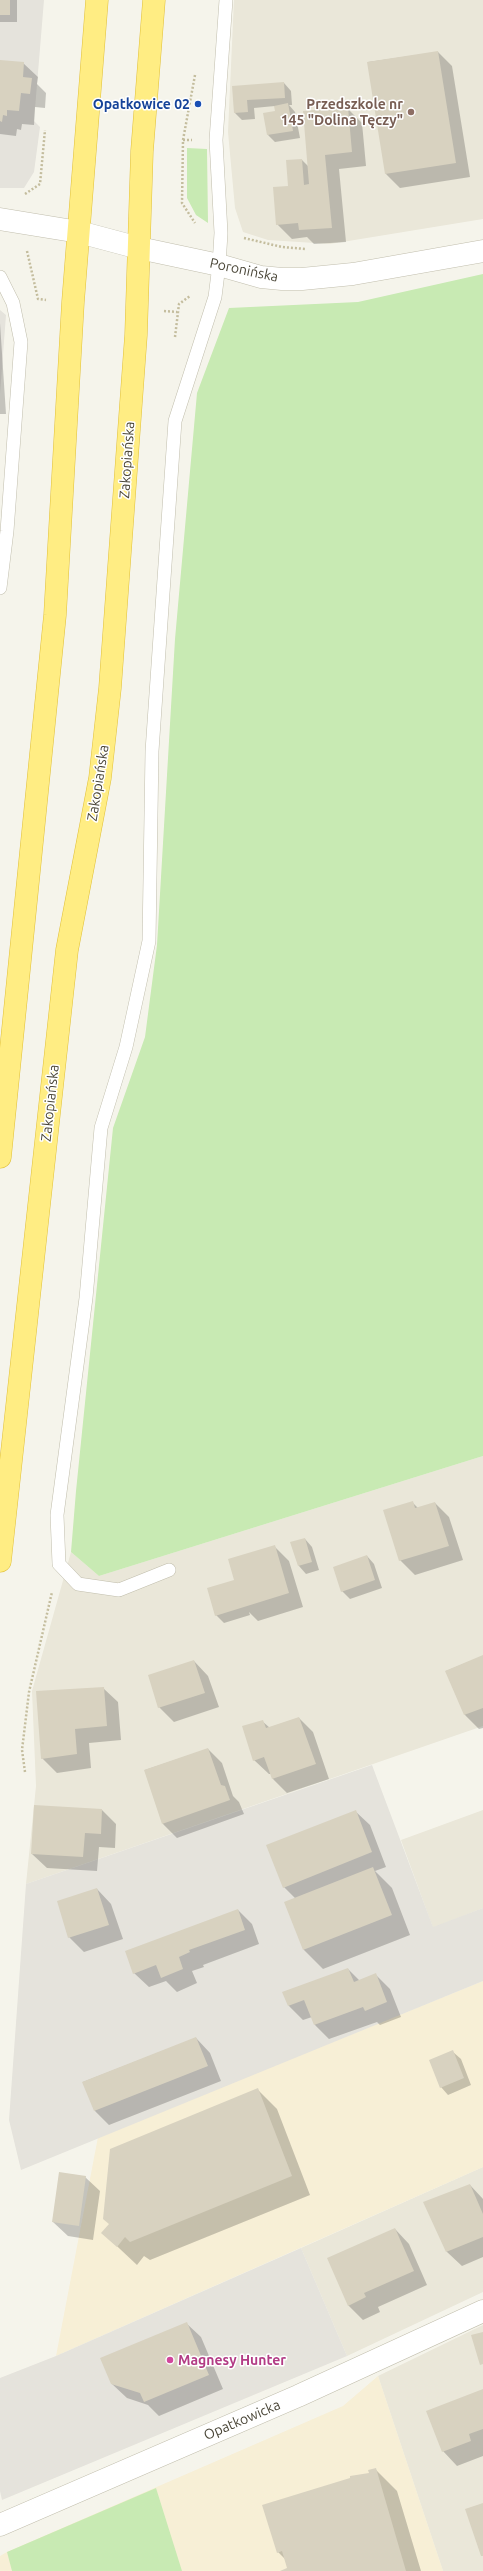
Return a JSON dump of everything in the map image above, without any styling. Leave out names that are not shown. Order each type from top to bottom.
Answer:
[{"type":"highway","points":[[0,1157],[55,614],[79,232],[97,0]]},
{"type":"highway","name":"Zakopiańska","points":[[0,1561],[67,950],[96,804],[108,718],[136,335],[142,151],[154,0]]},
{"type":"street","name":"Poronińska","points":[[0,219],[79,232],[139,248],[219,265],[262,277],[302,279],[353,274],[483,251]]},
{"type":"street","name":"Opatkowicka","points":[[0,2525],[298,2396],[483,2310]]},
{"type":"lane","points":[[169,1570],[119,1590],[78,1584],[58,1564],[57,1515],[86,1298],[101,1128],[126,1047],[149,942],[152,758],[175,421],[215,297],[219,265],[221,233],[216,140],[226,0]]},
{"type":"lane","points":[[0,277],[13,302],[21,342],[7,531],[0,588]]},
{"type":"path","points":[[24,195],[40,184],[45,130]]},
{"type":"path","points":[[182,140],[182,203],[196,224],[221,233],[282,247],[312,249]]},
{"type":"path","points":[[26,246],[38,299]]},
{"type":"path","points":[[175,339],[179,304],[191,295]]},
{"type":"path","points":[[26,1772],[22,1750],[29,1692],[58,1564]]},
{"type":"shaded area","points":[[0,0],[44,0],[34,121],[40,127],[34,172],[24,188],[0,188]]},
{"type":"shaded area","points":[[234,0],[483,0],[483,219],[330,244],[268,240],[243,232],[235,208],[228,132]]},
{"type":"shaded area","points":[[0,310],[6,315],[0,394]]},
{"type":"shaded area","points":[[483,1456],[483,1726],[26,1884],[36,1786],[32,1691],[71,1552],[99,1576]]},
{"type":"shaded area","points":[[372,1765],[433,1927],[483,1908],[483,1981],[21,2170],[9,2120],[26,1884]]},
{"type":"shaded area","points":[[483,1810],[483,1908],[433,1928],[401,1840]]},
{"type":"shaded area","points":[[483,1981],[483,2167],[56,2356],[98,2137]]},
{"type":"shaded area","points":[[483,2167],[483,2292],[347,2356],[301,2248]]},
{"type":"shaded area","points":[[301,2248],[347,2356],[2,2500],[0,2491],[0,2378],[56,2356]]},
{"type":"shaded area","points":[[483,2325],[483,2571],[443,2571],[378,2376]]},
{"type":"shaded area","points":[[378,2376],[443,2571],[0,2571],[0,2556],[7,2552],[343,2406]]},
{"type":"green space","points":[[187,148],[207,149],[208,223],[196,215],[187,198]]},
{"type":"green space","points":[[483,274],[483,1456],[99,1576],[71,1552],[76,1491],[113,1128],[145,1037],[157,945],[175,639],[197,393],[229,308],[358,302]]},
{"type":"green space","points":[[156,2488],[182,2571],[12,2571],[7,2552]]},
{"type":"building","points":[[0,0],[10,0],[10,15],[0,15]]},
{"type":"building","name":"Przedszkole nr 145 \"Dolina Tęczy\"","points":[[438,51],[456,163],[385,174],[367,62]]},
{"type":"building","points":[[0,60],[24,62],[23,77],[32,78],[30,94],[21,93],[19,111],[7,110],[7,116],[3,115],[2,122],[0,121]]},
{"type":"building","points":[[284,82],[285,98],[247,100],[248,112],[234,113],[232,86]]},
{"type":"building","points":[[288,103],[293,131],[267,135],[263,113],[275,111],[274,106]]},
{"type":"building","points":[[348,107],[352,152],[325,155],[332,228],[299,230],[298,223],[276,225],[273,187],[288,186],[286,160],[302,159],[304,185],[309,184],[303,111]]},
{"type":"building","points":[[413,1501],[415,1508],[435,1502],[449,1546],[399,1561],[383,1510]]},
{"type":"building","points":[[305,1538],[312,1562],[298,1566],[290,1542]]},
{"type":"building","points":[[275,1545],[289,1593],[215,1616],[207,1588],[234,1580],[228,1559]]},
{"type":"building","points":[[367,1555],[375,1580],[341,1592],[333,1567]]},
{"type":"building","points":[[483,1655],[483,1708],[464,1715],[445,1671]]},
{"type":"building","points":[[194,1660],[205,1693],[158,1708],[148,1675]]},
{"type":"building","points":[[104,1687],[107,1726],[75,1729],[77,1754],[41,1759],[36,1691]]},
{"type":"building","points":[[299,1717],[316,1764],[272,1779],[264,1757],[253,1761],[242,1726],[263,1720],[266,1728]]},
{"type":"building","points":[[208,1748],[221,1785],[225,1786],[230,1800],[162,1824],[144,1770]]},
{"type":"building","points":[[34,1805],[102,1809],[101,1834],[85,1833],[83,1857],[31,1854]]},
{"type":"building","points":[[356,1810],[372,1852],[283,1888],[266,1845]]},
{"type":"building","points":[[373,1867],[392,1915],[303,1950],[284,1902]]},
{"type":"building","points":[[97,1888],[109,1925],[68,1938],[57,1901]]},
{"type":"building","points":[[238,1909],[245,1930],[189,1950],[190,1952],[179,1957],[183,1969],[161,1978],[156,1965],[133,1974],[125,1951]]},
{"type":"building","points":[[348,1968],[354,1982],[376,1973],[387,2002],[365,2011],[363,2007],[314,2025],[304,2000],[288,2006],[282,1992]]},
{"type":"building","points":[[196,2037],[208,2066],[94,2111],[82,2082]]},
{"type":"building","points":[[453,2050],[464,2078],[440,2088],[429,2060]]},
{"type":"building","points":[[258,2088],[292,2176],[130,2242],[125,2237],[117,2247],[101,2233],[109,2224],[103,2219],[110,2149]]},
{"type":"building","points":[[59,2172],[86,2176],[79,2226],[52,2222]]},
{"type":"building","points":[[470,2184],[483,2214],[483,2237],[446,2252],[423,2202]]},
{"type":"building","points":[[395,2228],[414,2271],[364,2293],[366,2297],[348,2306],[327,2258]]},
{"type":"building","name":"Magnesy Hunter","points":[[187,2322],[209,2375],[144,2402],[140,2393],[111,2384],[100,2358]]},
{"type":"building","points":[[483,2332],[483,2364],[480,2365],[471,2335]]},
{"type":"building","points":[[483,2389],[483,2429],[469,2434],[471,2441],[442,2452],[426,2411]]},
{"type":"building","points":[[376,2468],[406,2571],[280,2571],[287,2568],[282,2551],[277,2553],[262,2505],[350,2478],[350,2476],[369,2473],[368,2470]]},
{"type":"building","points":[[483,2503],[483,2556],[481,2556],[465,2509]]},
{"type":"place","name":"Opatkowice 02","points":[[198,104]]},
{"type":"place","name":"Przedszkole nr 145 \"Dolina Tęczy\"","points":[[411,112]]},
{"type":"place","name":"Magnesy Hunter","points":[[170,2360]]}]
